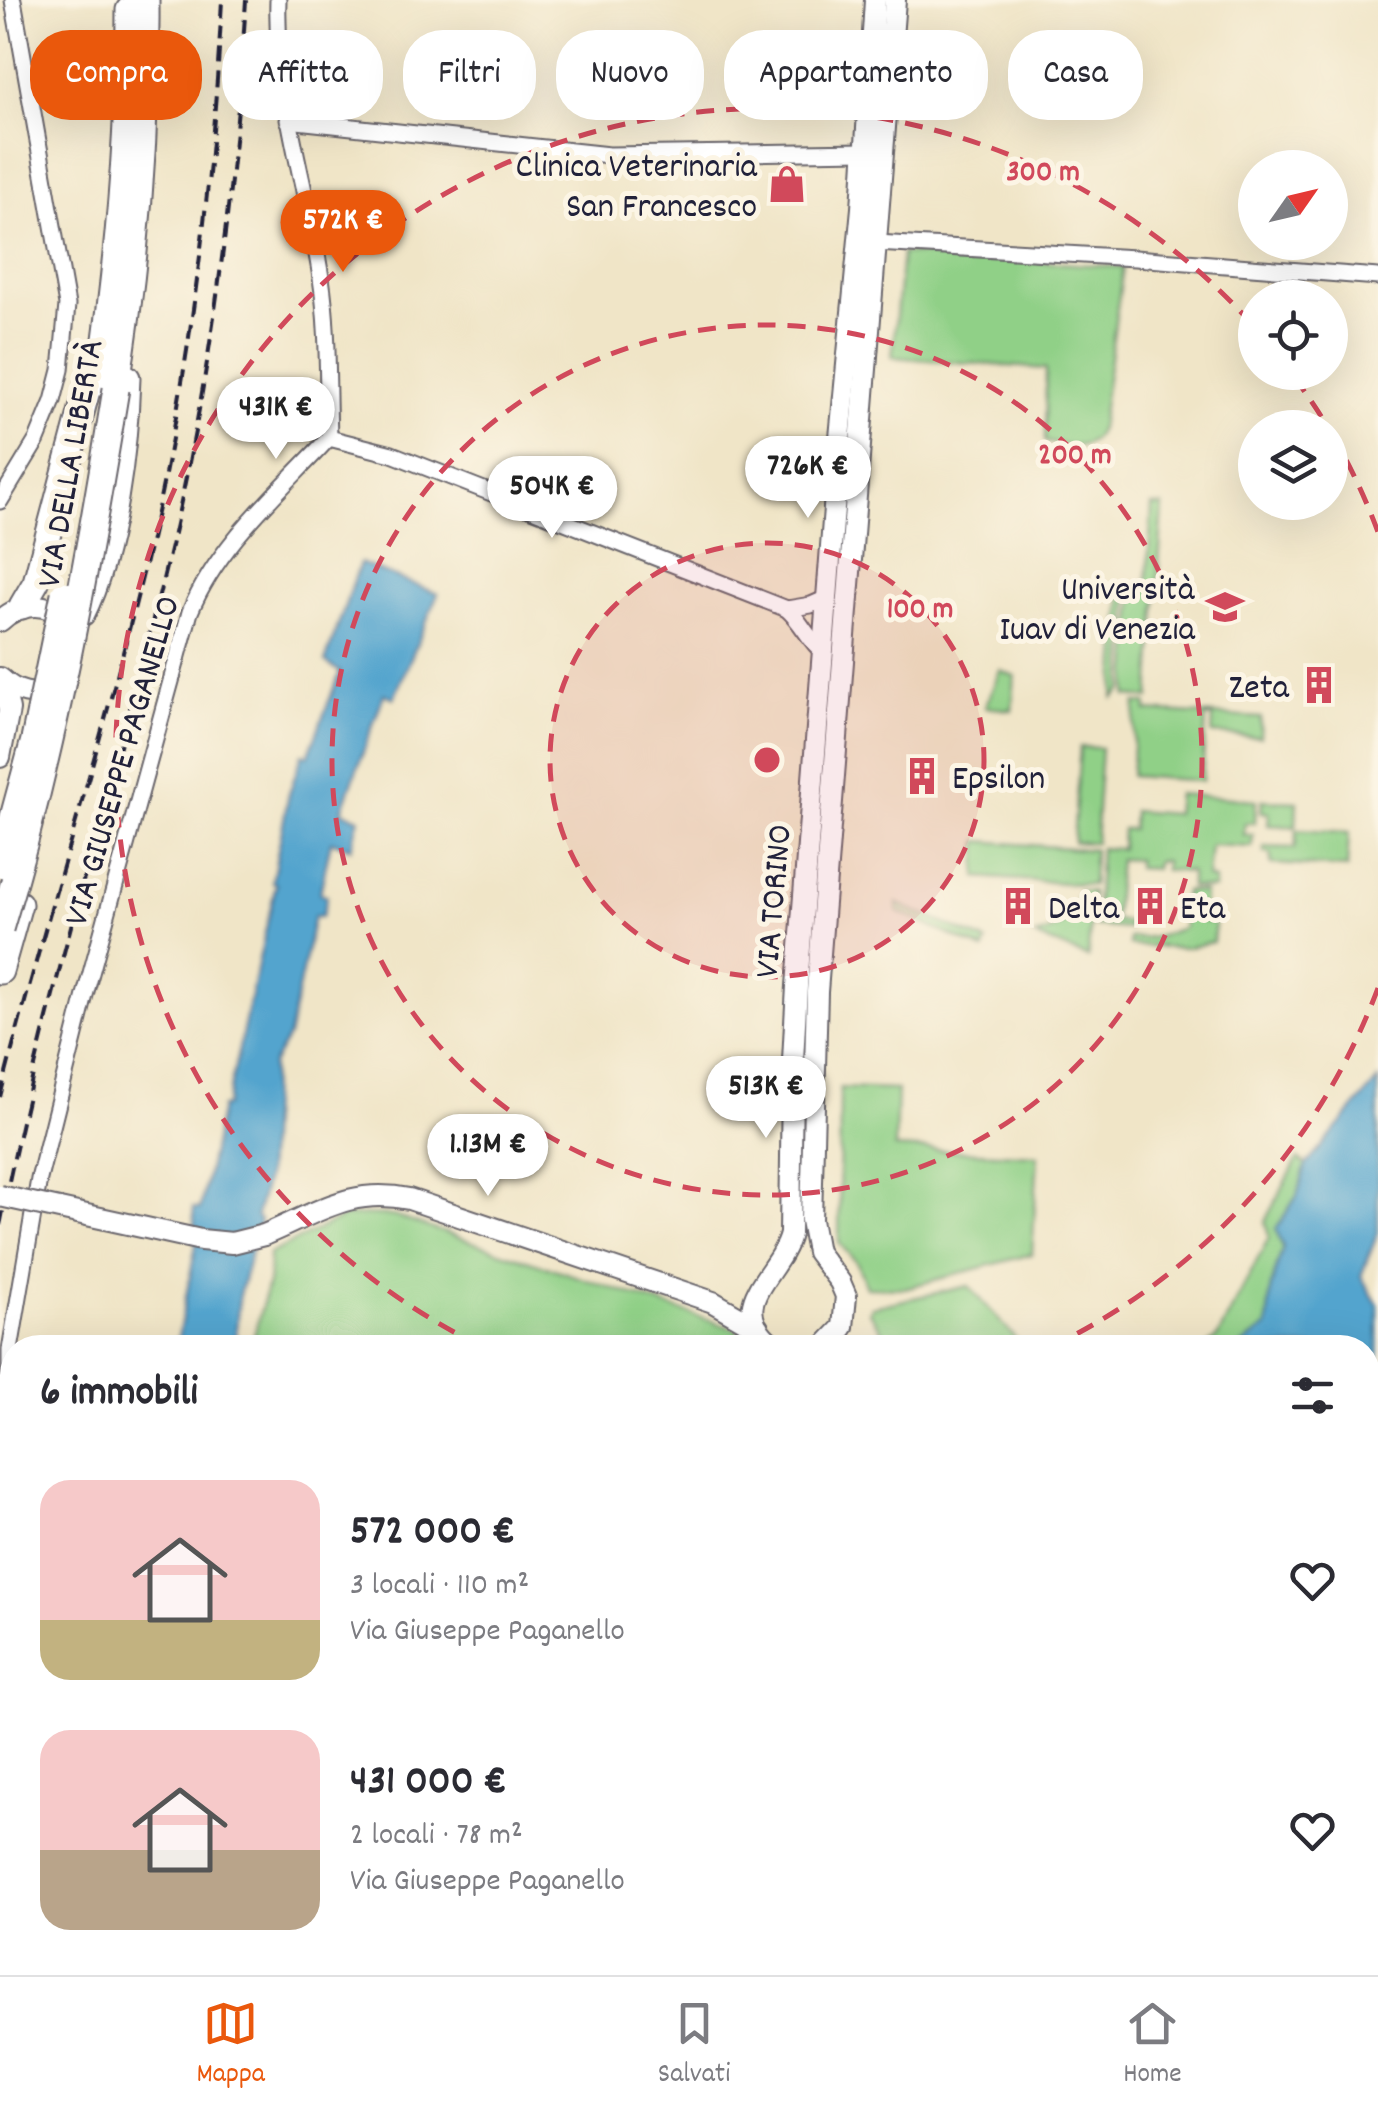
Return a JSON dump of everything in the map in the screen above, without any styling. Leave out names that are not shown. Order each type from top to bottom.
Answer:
[{"type":"highway","name":"VIA DELLA LIBERTÀ","points":[[119,315],[129,0]]},
{"type":"highway","name":"VIA DELLA LIBERTÀ","points":[[0,929],[35,809],[64,686],[145,130],[146,0]]},
{"type":"highway","points":[[7,615],[36,582],[119,315]]},
{"type":"highway","points":[[77,637],[94,588],[114,496],[126,403],[119,315]]},
{"type":"highway","name":"VIA DELLA LIBERTÀ","points":[[0,865],[34,740],[108,388]]},
{"type":"highway","points":[[0,971],[58,743],[64,683]]},
{"type":"street","points":[[0,501],[36,440],[53,401],[62,370],[67,305],[13,0]]},
{"type":"street","points":[[278,0],[279,30]]},
{"type":"street","name":"VIA TORINO","points":[[758,1285],[787,1248],[792,1217],[794,1028],[875,0]]},
{"type":"street","name":"VIA TORINO","points":[[838,1335],[847,1311],[840,1282],[817,1252],[811,1220],[816,992],[895,0]]},
{"type":"street","points":[[824,653],[811,642],[802,622],[787,609],[392,454],[330,438],[321,279],[288,120],[609,155],[866,150]]},
{"type":"street","points":[[876,243],[1378,277]]},
{"type":"street","name":"VIA GIUSEPPE PAGANELLO","points":[[13,1335],[39,1179],[84,995],[190,612],[204,578],[225,548],[330,438]]},
{"type":"street","points":[[787,609],[827,598]]},
{"type":"street","points":[[7,615],[50,608],[71,625],[77,637],[77,662],[64,683],[37,694],[15,712],[7,727]]},
{"type":"street","points":[[2,680],[19,692],[37,694]]},
{"type":"street","points":[[0,757],[7,727],[8,694],[2,680]]},
{"type":"street","points":[[0,1196],[201,1240],[232,1242],[264,1235],[337,1202],[386,1194],[714,1302],[765,1335]]},
{"type":"street","points":[[776,1266],[804,1260],[826,1268]]},
{"type":"street","points":[[714,1302],[743,1295],[758,1285]]},
{"type":"street","points":[[758,1285],[753,1313],[758,1328]]},
{"type":"green space","points":[[902,253],[1123,267],[1100,429],[1095,437],[1077,446],[1045,442],[1046,369],[892,357]]},
{"type":"green space","points":[[1152,506],[1163,506],[1150,698],[1127,696],[1134,595],[1146,595]]},
{"type":"green space","points":[[1122,594],[1129,595],[1123,690],[1114,698]]},
{"type":"green space","points":[[1000,670],[1015,676],[1012,710],[985,707]]},
{"type":"green space","points":[[1136,703],[1147,704],[1147,711],[1261,718],[1260,737],[1212,734],[1213,718],[1206,717],[1202,781],[1131,776]]},
{"type":"green space","points":[[1080,747],[1101,748],[1095,843],[1073,842]]},
{"type":"green space","points":[[1177,794],[1256,800],[1255,823],[1245,823],[1244,835],[1253,835],[1252,847],[1210,845],[1207,878],[1214,880],[1214,889],[1190,887],[1190,872],[1165,870],[1165,861],[1156,861],[1155,869],[1137,868],[1137,860],[1119,859],[1114,920],[1129,922],[1128,929],[1095,926],[1100,848],[1121,849],[1122,829],[1132,829],[1133,811],[1175,814]]},
{"type":"green space","points":[[1262,800],[1297,802],[1296,827],[1268,825],[1269,813],[1261,812]]},
{"type":"green space","points":[[1297,830],[1349,833],[1347,868],[1271,864],[1271,854],[1264,853],[1264,847],[1295,848]]},
{"type":"green space","points":[[979,841],[1094,850],[1092,885],[977,877]]},
{"type":"green space","points":[[1079,891],[1092,892],[1088,958],[1035,936],[1065,921],[1074,909]]},
{"type":"green space","points":[[1185,891],[1204,892],[1203,921],[1215,923],[1213,942],[1185,948],[1129,945],[1129,938],[1156,937],[1183,928]]},
{"type":"green space","points":[[897,903],[987,942],[984,950],[897,912]]},
{"type":"green space","points":[[840,1088],[897,1090],[895,1148],[1038,1155],[1032,1254],[905,1288],[866,1287],[857,1263],[839,1243]]},
{"type":"green space","points":[[1298,1159],[1306,1165],[1297,1196],[1276,1229],[1283,1247],[1271,1286],[1267,1327],[1256,1335],[1219,1335],[1269,1237],[1265,1221]]},
{"type":"green space","points":[[393,1216],[736,1329],[740,1335],[254,1335],[269,1279],[269,1254],[344,1217]]},
{"type":"green space","points":[[969,1286],[1012,1335],[885,1335],[869,1312],[871,1307]]},
{"type":"water","points":[[360,563],[438,594],[394,698],[384,694],[342,811],[359,818],[351,848],[331,841],[320,893],[327,896],[322,916],[314,916],[288,1037],[272,1064],[266,1178],[256,1216],[260,1220],[239,1295],[236,1335],[179,1335],[196,1245],[193,1208],[200,1209],[221,1107],[226,1106],[276,884],[272,882],[288,797],[302,754],[308,756],[340,672],[325,662]]},
{"type":"water","points":[[1378,1080],[1378,1233],[1361,1276],[1378,1305],[1378,1335],[1256,1335],[1267,1327],[1271,1286],[1283,1247],[1276,1229],[1297,1196],[1306,1165]]},
{"type":"railway","points":[[0,1097],[114,686],[164,480],[198,276],[222,0]]},
{"type":"railway","points":[[0,1226],[57,977],[182,497],[218,285],[235,143],[246,0]]},
{"type":"place","name":"Clinica Veterinaria San Francesco","points":[[787,184]]},
{"type":"place","name":"Università Iuav di Venezia","points":[[1225,607]]},
{"type":"place","name":"Zeta","points":[[1319,685]]},
{"type":"place","name":"Epsilon","points":[[922,776]]},
{"type":"place","name":"Delta","points":[[1018,906]]},
{"type":"place","name":"Eta","points":[[1150,906]]}]
